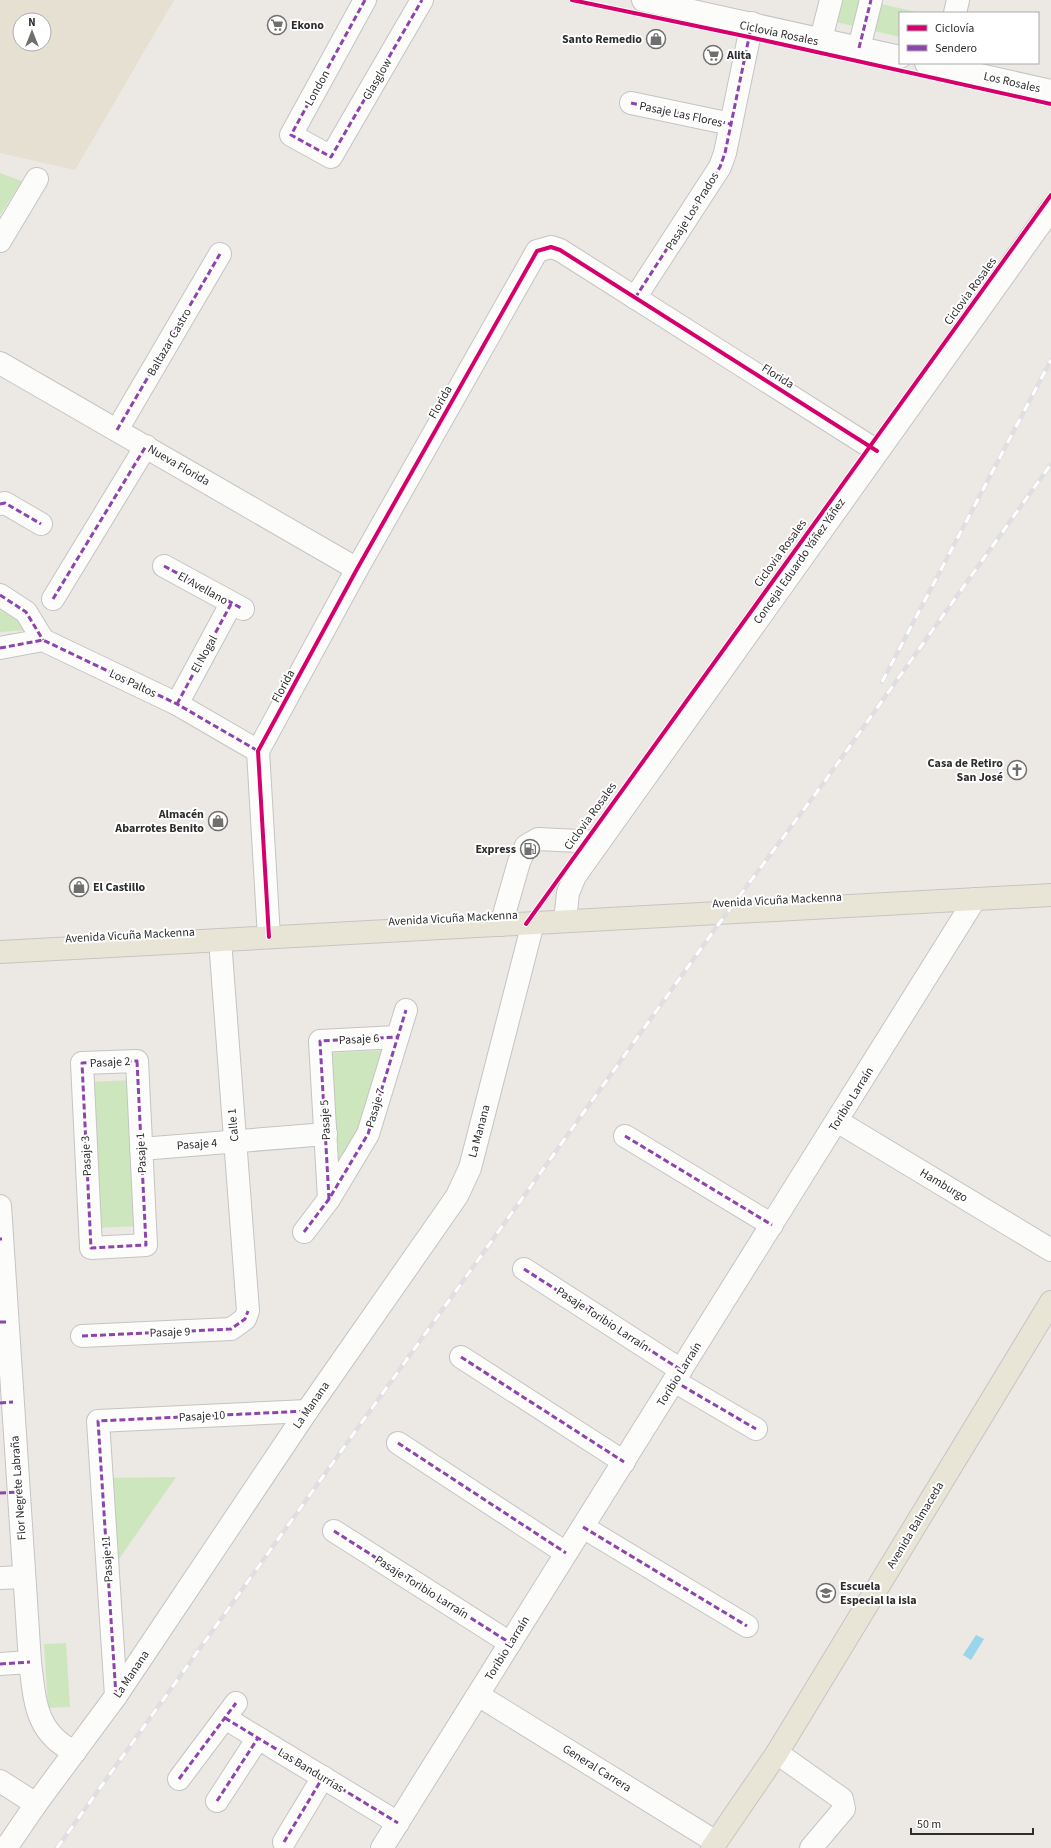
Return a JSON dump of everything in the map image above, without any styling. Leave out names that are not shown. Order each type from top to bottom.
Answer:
[{"type":"main road","name":"Avenida Vicuña Mackenna","points":[[0,952],[1051,895]]},
{"type":"main road","name":"Avenida Balmaceda","points":[[714,1845],[777,1753],[1051,1302]]},
{"type":"street","name":"London","points":[[331,157],[290,135],[365,0]]},
{"type":"street","name":"Glasglow","points":[[331,157],[422,0]]},
{"type":"street","points":[[643,0],[899,57]]},
{"type":"street","points":[[821,39],[831,0]]},
{"type":"street","points":[[859,48],[871,0]]},
{"type":"street","points":[[955,12],[958,0]]},
{"type":"street","name":"Pasaje Los Prados","points":[[635,298],[715,177],[725,153],[752,23]]},
{"type":"street","name":"Los Rosales","points":[[936,64],[1051,91]]},
{"type":"street","name":"Pasaje Las Flores","points":[[631,103],[730,124]]},
{"type":"street","points":[[0,241],[37,179]]},
{"type":"street","name":"Concejal Eduardo Yáñez Yáñez","points":[[565,922],[570,884],[1051,208]]},
{"type":"street","name":"Florida","points":[[258,751],[357,569],[537,251],[546,247],[556,248],[877,451]]},
{"type":"street","name":"Baltazar Castro","points":[[117,430],[220,254]]},
{"type":"street","name":"Nueva Florida","points":[[0,363],[357,569]]},
{"type":"street","points":[[53,599],[146,446]]},
{"type":"street","points":[[0,504],[5,503],[42,524]]},
{"type":"street","name":"El Avellano","points":[[164,566],[237,606]]},
{"type":"street","points":[[0,595],[26,612],[43,640],[0,648]]},
{"type":"street","name":"El Nogal","points":[[177,704],[237,606]]},
{"type":"street","name":"Los Paltos","points":[[43,640],[177,704],[258,751]]},
{"type":"street","points":[[258,751],[269,937]]},
{"type":"street","points":[[501,925],[519,862],[526,846],[538,839],[599,842]]},
{"type":"street","name":"Toribio Larraín","points":[[382,1848],[975,899]]},
{"type":"street","name":"La Manana","points":[[6,1848],[36,1804],[116,1696],[307,1411],[450,1209],[464,1184],[471,1162],[533,923]]},
{"type":"street","name":"Calle 1","points":[[220,940],[248,1311]]},
{"type":"street","name":"Pasaje 7","points":[[304,1232],[329,1199],[368,1134],[406,1010]]},
{"type":"street","name":"Pasaje 6","points":[[320,1041],[397,1037]]},
{"type":"street","name":"Pasaje 5","points":[[320,1041],[329,1199]]},
{"type":"street","name":"Pasaje 2","points":[[82,1063],[137,1061]]},
{"type":"street","name":"Pasaje 1","points":[[137,1061],[146,1245]]},
{"type":"street","name":"Pasaje 3","points":[[82,1063],[91,1248],[146,1245]]},
{"type":"street","name":"Hamburgo","points":[[837,1121],[1051,1250]]},
{"type":"street","name":"Pasaje 4","points":[[141,1149],[326,1134]]},
{"type":"street","points":[[625,1136],[772,1225]]},
{"type":"street","name":"Flor Negrete Labraña","points":[[0,1206],[9,1493],[24,1577],[30,1662],[35,1701],[40,1718],[50,1734],[66,1748],[75,1752]]},
{"type":"street","name":"Pasaje Toribio Larraín","points":[[524,1269],[756,1429]]},
{"type":"street","name":"Pasaje 9","points":[[82,1336],[231,1329],[245,1318],[248,1311]]},
{"type":"street","points":[[461,1357],[624,1462]]},
{"type":"street","name":"Pasaje 10","points":[[98,1421],[307,1411]]},
{"type":"street","name":"Pasaje 11","points":[[98,1421],[116,1696]]},
{"type":"street","points":[[398,1443],[566,1553]]},
{"type":"street","points":[[583,1527],[747,1626]]},
{"type":"street","name":"Pasaje Toribio Larraín","points":[[334,1531],[510,1643]]},
{"type":"street","points":[[0,1578],[24,1577]]},
{"type":"street","points":[[0,1664],[30,1662]]},
{"type":"street","name":"General Carrera","points":[[478,1694],[714,1845]]},
{"type":"street","name":"Las Bandurrias","points":[[179,1779],[230,1710],[258,1738],[398,1822]]},
{"type":"street","points":[[217,1802],[258,1738]]},
{"type":"street","points":[[777,1753],[842,1798],[844,1803],[844,1808],[812,1848]]},
{"type":"street","points":[[284,1842],[323,1777]]},
{"type":"street","points":[[0,1782],[36,1804]]},
{"type":"shaded area","points":[[0,0],[174,0],[75,170],[0,153]]},
{"type":"green space","points":[[841,0],[864,0],[917,12],[899,12],[899,37],[836,22]]},
{"type":"green space","points":[[0,173],[22,181],[0,215]]},
{"type":"green space","points":[[0,603],[26,618],[28,630],[0,632]]},
{"type":"green space","points":[[388,1050],[364,1129],[332,1183],[325,1053]]},
{"type":"green space","points":[[133,1080],[140,1226],[97,1228],[90,1082]]},
{"type":"green space","points":[[176,1477],[112,1569],[106,1478]]},
{"type":"green space","points":[[66,1643],[70,1707],[48,1708],[44,1644]]},
{"type":"water","points":[[976,1635],[984,1639],[971,1660],[963,1655]]},
{"type":"railway","points":[[882,682],[1051,360]]},
{"type":"railway","points":[[57,1848],[715,929],[825,781],[1051,464]]},
{"type":"marked path","points":[[365,0],[291,135],[331,157],[422,0]]},
{"type":"marked path","points":[[859,48],[871,0]]},
{"type":"marked path","points":[[635,298],[720,167],[725,153],[752,23]]},
{"type":"marked path","points":[[631,103],[731,124]]},
{"type":"marked path","points":[[117,430],[220,254]]},
{"type":"marked path","points":[[53,599],[146,446]]},
{"type":"marked path","points":[[0,504],[5,503],[41,524]]},
{"type":"marked path","points":[[164,566],[243,609]]},
{"type":"marked path","points":[[0,595],[26,612],[43,640]]},
{"type":"marked path","points":[[177,704],[231,604]]},
{"type":"marked path","points":[[0,648],[43,640],[177,704],[258,751]]},
{"type":"marked path","points":[[304,1232],[329,1199],[368,1134],[406,1010]]},
{"type":"marked path","points":[[329,1199],[320,1041],[397,1037]]},
{"type":"marked path","points":[[137,1061],[146,1245],[91,1248],[82,1063],[137,1061]]},
{"type":"marked path","points":[[625,1136],[772,1225]]},
{"type":"marked path","points":[[524,1269],[681,1370]]},
{"type":"marked path","points":[[82,1336],[231,1329],[245,1319],[248,1311]]},
{"type":"marked path","points":[[0,1322],[8,1322]]},
{"type":"marked path","points":[[461,1357],[624,1462]]},
{"type":"marked path","points":[[674,1381],[756,1429]]},
{"type":"marked path","points":[[0,1403],[13,1402]]},
{"type":"marked path","points":[[116,1696],[98,1421],[307,1411]]},
{"type":"marked path","points":[[398,1443],[566,1553]]},
{"type":"marked path","points":[[0,1493],[19,1492]]},
{"type":"marked path","points":[[583,1527],[747,1626]]},
{"type":"marked path","points":[[334,1531],[510,1643]]},
{"type":"marked path","points":[[0,1664],[30,1662]]},
{"type":"marked path","points":[[179,1779],[236,1703]]},
{"type":"marked path","points":[[225,1718],[398,1823]]},
{"type":"marked path","points":[[217,1801],[258,1738]]},
{"type":"marked path","points":[[284,1842],[323,1777]]},
{"type":"cycle path","name":"Ciclovia Rosales","points":[[572,0],[749,37],[1051,104]]},
{"type":"cycle path","name":"Ciclovia Rosales","points":[[526,924],[1051,195]]},
{"type":"cycle path","points":[[269,937],[258,751],[357,569],[537,251],[551,247],[560,250],[877,451]]},
{"type":"place","name":"Ekono","points":[[277,25]]},
{"type":"place","name":"Santo Remedio","points":[[656,39]]},
{"type":"place","name":"Alita","points":[[713,55]]},
{"type":"place","name":"Casa de Retiro San José","points":[[1017,770]]},
{"type":"place","name":"Almacén Abarrotes Benito","points":[[218,821]]},
{"type":"place","name":"Express","points":[[530,849]]},
{"type":"place","name":"El Castillo","points":[[79,887]]},
{"type":"place","name":"Escuela Especial la isla","points":[[826,1593]]}]
